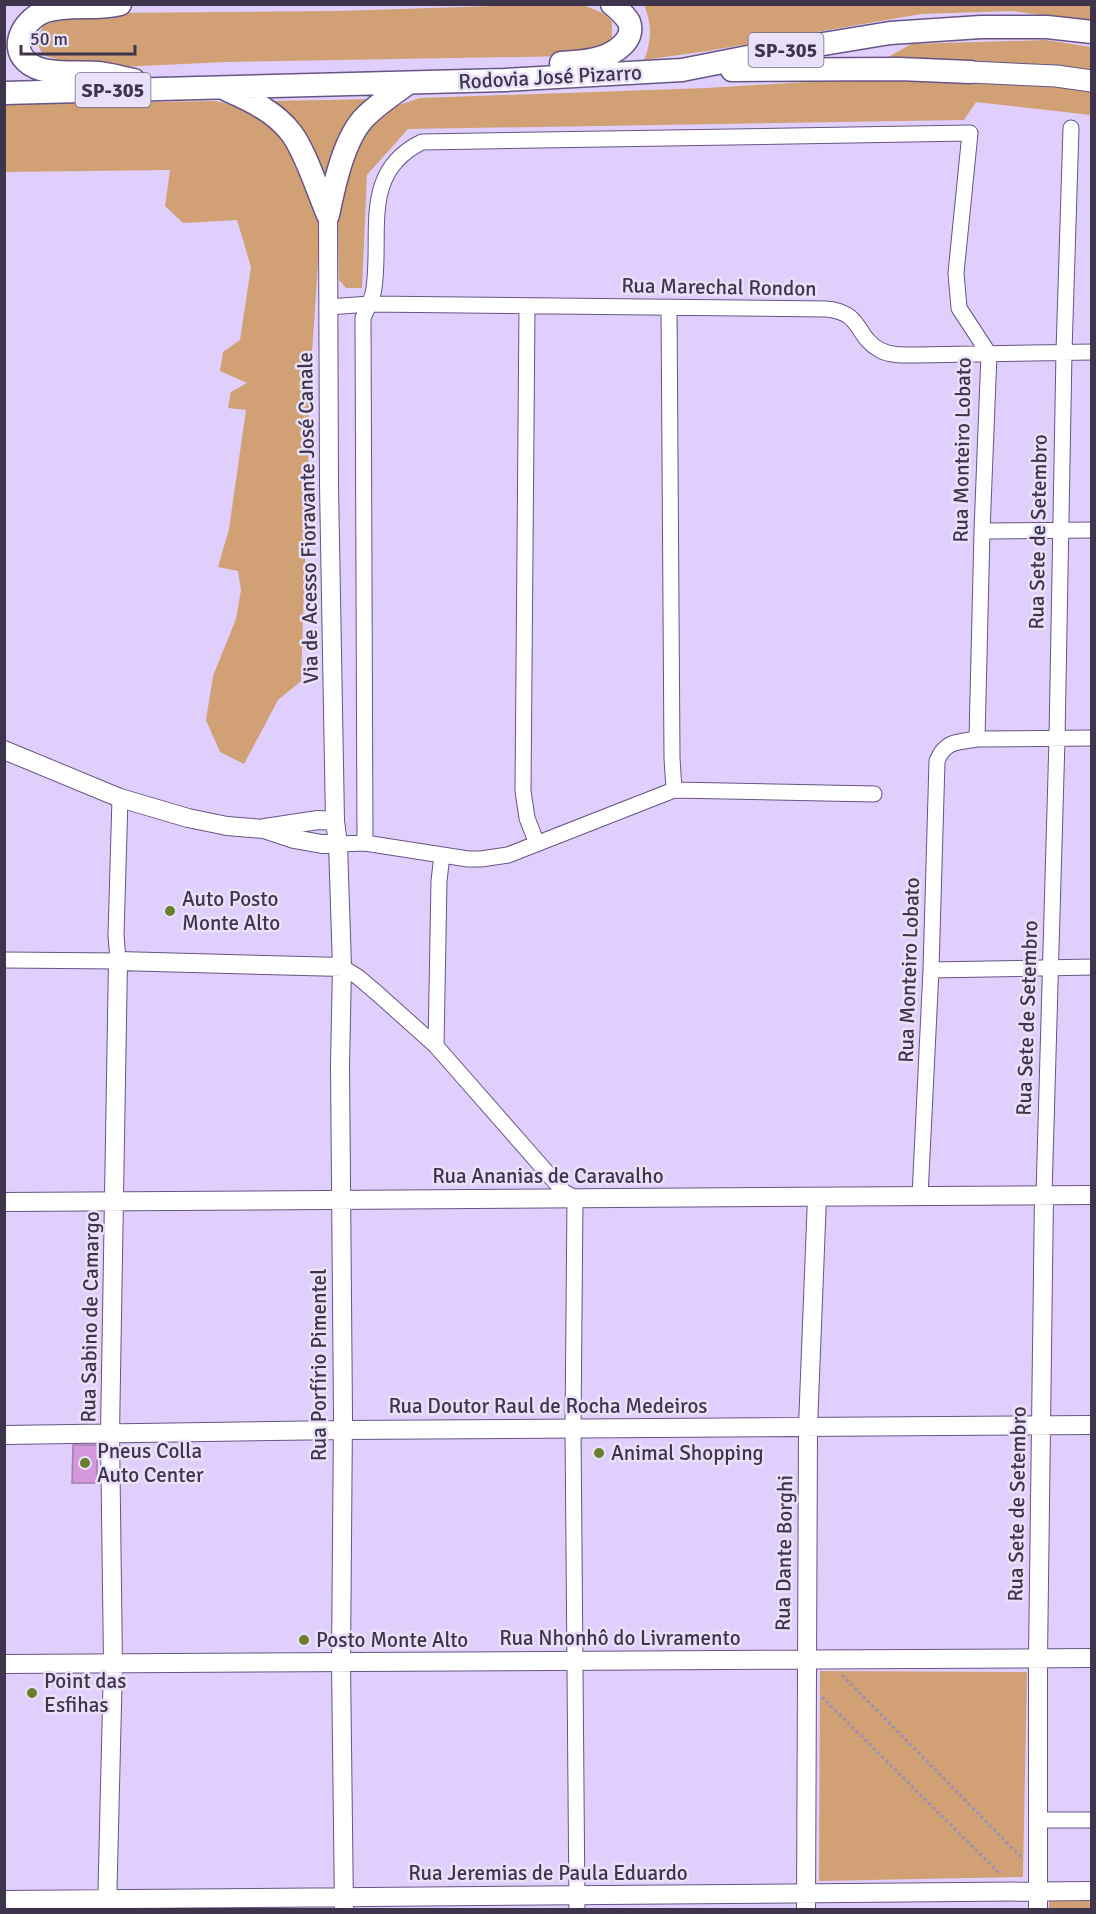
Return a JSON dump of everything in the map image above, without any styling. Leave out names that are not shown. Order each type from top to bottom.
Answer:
[{"type":"main road","name":"SP-305","points":[[120,4],[60,8],[43,12],[28,21],[22,30],[19,42],[20,53],[27,62],[38,68],[68,73],[97,73],[202,88]]},
{"type":"main road","points":[[505,80],[547,63],[582,62],[601,58],[617,50],[627,40],[630,32],[623,14],[612,4]]},
{"type":"main road","name":"Rodovia José Pizarro","points":[[4,93],[505,80],[682,70],[890,33],[981,27],[1047,27],[1092,32]]},
{"type":"main road","points":[[682,70],[899,69],[1056,76],[1092,81]]},
{"type":"main road","points":[[328,215],[336,178],[355,129],[365,116],[407,84]]},
{"type":"main road","points":[[202,88],[246,98],[266,110],[292,134],[303,153],[328,215]]},
{"type":"street","name":"Rua Sete de Setembro","points":[[1038,1892],[1038,1658],[1044,1195],[1071,128]]},
{"type":"street","name":"Rua Monteiro Lobato","points":[[370,304],[374,289],[377,206],[381,187],[398,159],[422,142],[970,133],[956,273],[957,294],[959,308],[989,354],[977,739],[944,747],[935,768],[931,970],[920,1196]]},
{"type":"street","name":"Via de Acesso Fioravante José Canale","points":[[328,215],[329,485],[335,821]]},
{"type":"street","name":"Rua Marechal Rondon","points":[[328,307],[370,304],[833,309],[853,318],[869,343],[890,354],[917,356],[1092,352]]},
{"type":"street","points":[[365,843],[362,334],[363,318],[370,304]]},
{"type":"street","points":[[527,306],[523,791],[526,818],[537,844]]},
{"type":"street","points":[[669,307],[674,790]]},
{"type":"street","points":[[982,531],[1092,530]]},
{"type":"street","points":[[977,739],[1092,738]]},
{"type":"street","points":[[4,750],[120,798],[188,818],[227,826],[264,829],[294,839],[322,844],[365,843],[468,859],[508,855],[674,790],[874,794]]},
{"type":"street","name":"Rua Sabino de Camargo","points":[[107,1904],[113,1664],[111,1434],[118,961],[116,935],[120,798]]},
{"type":"street","points":[[264,829],[318,820],[335,821]]},
{"type":"street","name":"Rua Porfírio Pimentel","points":[[335,821],[338,844],[342,967],[340,1200],[344,1903]]},
{"type":"street","points":[[436,1046],[439,881],[442,855]]},
{"type":"street","points":[[4,960],[342,967],[358,977],[436,1046],[564,1192],[575,1198],[573,1428],[577,1903]]},
{"type":"street","points":[[931,970],[1092,967]]},
{"type":"street","name":"Rua Ananias de Caravalho","points":[[4,1202],[1092,1195]]},
{"type":"street","name":"Rua Dante Borghi","points":[[806,1901],[808,1427],[817,1197]]},
{"type":"street","name":"Rua Doutor Raul de Rocha Medeiros","points":[[4,1435],[343,1430],[1092,1425]]},
{"type":"street","name":"Rua Nhonhô do Livramento","points":[[4,1664],[1092,1658]]},
{"type":"street","points":[[1039,1820],[1092,1820]]},
{"type":"street","name":"Rua Jeremias de Paula Eduardo","points":[[4,1900],[107,1904],[577,1903],[806,1901],[1092,1891]]},
{"type":"path","points":[[826,1659],[1038,1892]]},
{"type":"path","points":[[806,1681],[1017,1892]]},
{"type":"shaded area","points":[[581,4],[605,14],[612,22],[612,37],[599,50],[575,56],[225,62],[99,68],[77,66],[43,55],[36,41],[43,26],[65,17],[106,13],[336,11]]},
{"type":"shaded area","points":[[644,5],[1091,5],[1091,22],[1012,11],[921,14],[644,60],[650,32]]},
{"type":"shaded area","points":[[1046,40],[1091,47],[1091,72],[1014,65],[885,59],[911,44]]},
{"type":"shaded area","points":[[823,81],[988,83],[1086,90],[1091,91],[1091,115],[976,102],[964,120],[408,129],[367,175],[362,288],[346,288],[339,280],[337,213],[345,173],[367,129],[396,106],[420,98],[706,88]]},
{"type":"shaded area","points":[[373,99],[327,184],[272,101]]},
{"type":"shaded area","points":[[216,101],[247,109],[259,116],[287,142],[318,210],[320,234],[310,383],[301,681],[278,700],[244,764],[220,752],[206,720],[213,676],[236,619],[241,590],[238,571],[218,567],[229,529],[246,410],[228,408],[231,392],[247,383],[220,371],[223,352],[240,340],[251,267],[237,220],[183,223],[165,206],[170,170],[5,172],[4,104]]},
{"type":"shaded area","points":[[820,1671],[1027,1672],[1023,1877],[819,1881]]},
{"type":"shaded area","points":[[1049,1900],[1091,1901],[1091,1909],[1049,1910]]},
{"type":"building","name":"Pneus Colla Auto Center","points":[[73,1445],[97,1445],[97,1483],[72,1483]]},
{"type":"place","name":"Auto Posto Monte Alto","points":[[170,911]]},
{"type":"place","name":"Animal Shopping","points":[[599,1453]]},
{"type":"place","name":"Pneus Colla Auto Center","points":[[85,1463]]},
{"type":"place","name":"Posto Monte Alto","points":[[304,1640]]},
{"type":"place","name":"Point das Esfihas","points":[[32,1693]]}]
